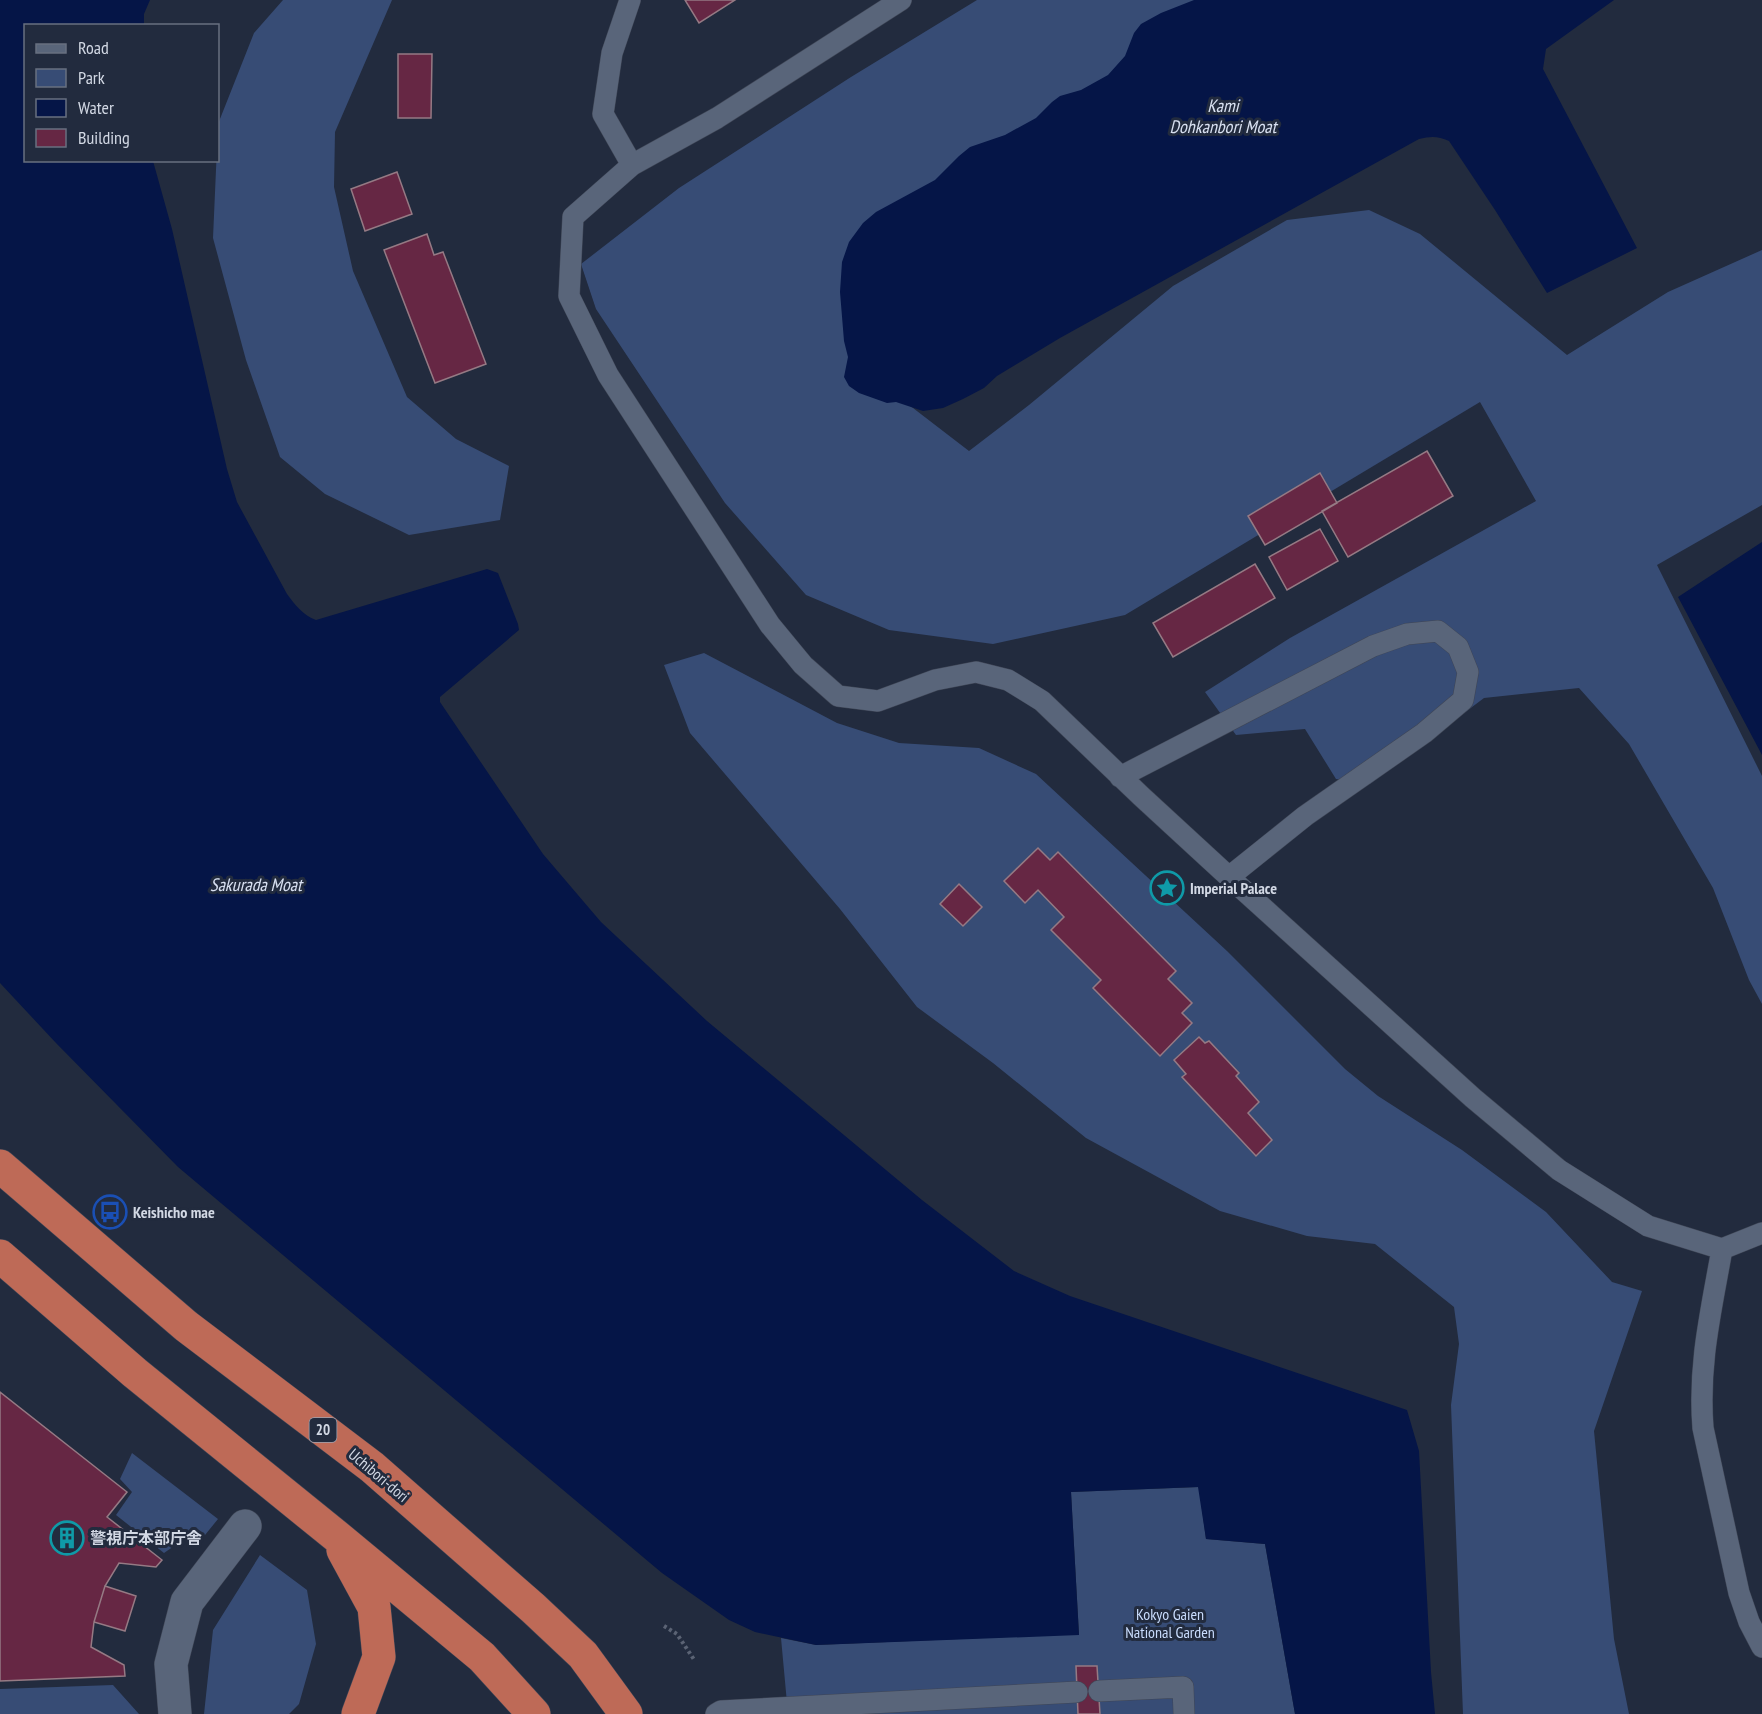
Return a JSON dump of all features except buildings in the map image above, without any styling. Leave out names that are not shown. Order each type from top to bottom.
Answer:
[{"type":"highway","name":"Uchibori-dori","points":[[0,1166],[186,1326],[372,1467],[583,1654],[626,1714]]},
{"type":"highway","points":[[0,1256],[135,1373],[483,1657],[534,1714]]},
{"type":"highway","points":[[335,1535],[374,1607],[379,1657],[358,1714]]},
{"type":"street","points":[[175,1714],[171,1664],[187,1602],[245,1526]]},
{"type":"lane","points":[[630,0],[612,53],[603,114],[632,165]]},
{"type":"lane","points":[[901,0],[717,118],[632,165],[573,217],[569,296],[608,375],[770,625],[803,665],[838,696],[878,701],[935,680],[976,672],[1008,680],[1042,701],[1120,777],[1229,877],[1473,1098],[1559,1170],[1648,1226],[1722,1250],[1762,1233]]},
{"type":"lane","points":[[1120,777],[1373,646],[1407,634],[1438,631],[1458,647],[1468,672],[1463,700],[1424,733],[1305,816],[1229,877]]},
{"type":"lane","points":[[1722,1250],[1704,1352],[1701,1402],[1703,1428],[1740,1593],[1749,1622],[1762,1647]]},
{"type":"lane","points":[[1099,1691],[1183,1687],[1184,1714]]},
{"type":"lane","points":[[716,1714],[721,1711],[1077,1692]]},
{"type":"path","points":[[664,1626],[677,1634],[695,1661]]},
{"type":"green space","points":[[283,0],[392,0],[335,132],[334,187],[353,271],[407,397],[456,439],[509,466],[500,520],[409,535],[325,494],[280,457],[246,360],[213,238],[216,162],[219,162],[219,121],[254,33]]},
{"type":"green space","points":[[977,0],[1284,0],[887,388],[969,451],[1029,405],[1173,286],[1287,220],[1369,210],[1420,234],[1567,355],[1668,292],[1762,250],[1762,505],[1657,565],[1762,776],[1762,1004],[1749,980],[1713,888],[1629,744],[1579,688],[1484,698],[1370,784],[1336,779],[1305,729],[1236,735],[1205,692],[1290,638],[1536,501],[1480,402],[1125,615],[993,644],[889,630],[806,595],[725,503],[596,309],[581,264],[679,188],[851,77]]},
{"type":"green space","points":[[704,653],[837,723],[899,743],[979,748],[1036,774],[1227,951],[1345,1069],[1378,1096],[1462,1150],[1546,1212],[1612,1282],[1642,1291],[1594,1431],[1614,1639],[1629,1714],[1463,1714],[1451,1405],[1459,1344],[1454,1307],[1375,1244],[1307,1236],[1220,1211],[1086,1138],[993,1063],[917,1007],[840,909],[690,733],[664,665]]},
{"type":"green space","points":[[132,1453],[218,1519],[205,1535],[180,1542],[164,1553],[116,1515],[132,1492],[120,1479]]},
{"type":"green space","name":"Kokyo Gaien National Garden","points":[[1199,1487],[1206,1539],[1265,1544],[1295,1714],[788,1714],[781,1638],[816,1645],[1079,1634],[1071,1492]]},
{"type":"green space","points":[[260,1555],[307,1590],[316,1644],[299,1704],[289,1714],[204,1714],[213,1630]]},
{"type":"green space","points":[[113,1685],[139,1714],[0,1714],[0,1689]]},
{"type":"water","name":"Sakurada Moat","points":[[0,0],[150,0],[144,14],[144,24],[24,24],[24,162],[153,162],[172,229],[227,469],[237,502],[287,594],[296,606],[316,620],[487,569],[498,573],[519,630],[440,697],[440,702],[543,854],[601,922],[707,1021],[922,1200],[1014,1271],[1070,1296],[1407,1410],[1419,1451],[1435,1714],[1295,1714],[1265,1544],[1206,1539],[1198,1487],[1071,1492],[1079,1635],[816,1645],[755,1632],[729,1620],[662,1573],[178,1167],[0,983]]},
{"type":"water","name":"Kami Dohkanbori Moat","points":[[1194,0],[1614,0],[1546,49],[1543,69],[1637,248],[1547,293],[1449,141],[1438,137],[1423,138],[1060,338],[997,376],[984,388],[943,408],[923,411],[896,402],[887,403],[859,393],[849,386],[844,377],[848,357],[844,341],[840,292],[842,262],[849,242],[863,223],[876,212],[935,180],[970,147],[1005,135],[1036,118],[1060,96],[1081,90],[1108,75],[1125,56],[1134,33],[1141,24]]},
{"type":"water","points":[[1762,542],[1762,755],[1678,597]]},
{"type":"place","name":"Imperial Palace","points":[[1167,888]]},
{"type":"place","name":"Keishicho mae","points":[[110,1212]]},
{"type":"place","name":"警視庁本部庁舎","points":[[67,1538]]}]
